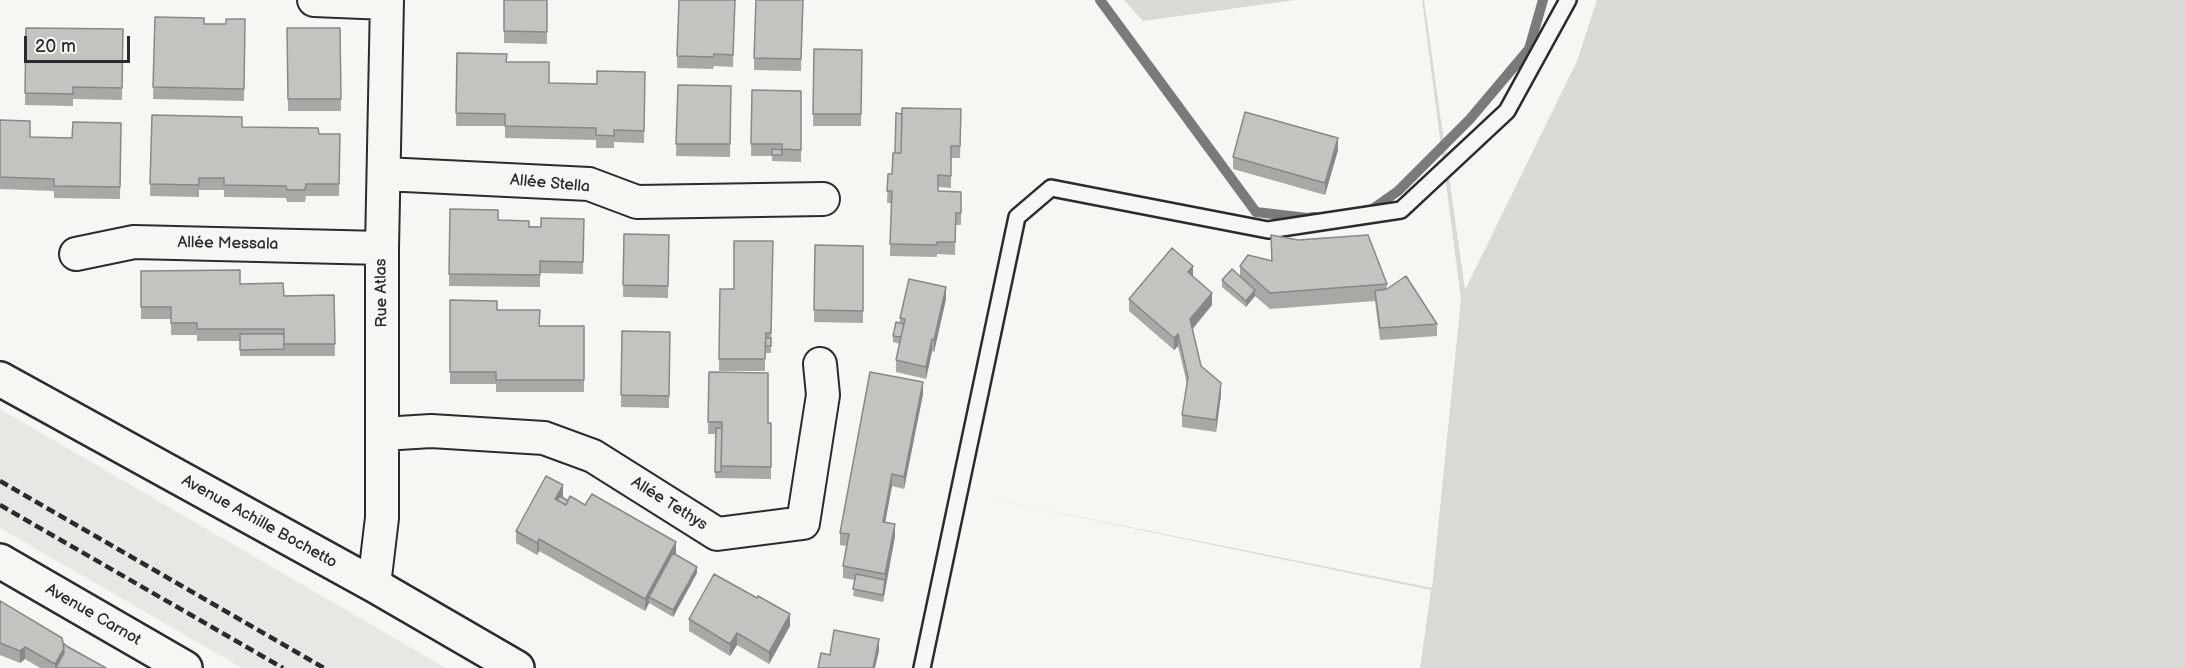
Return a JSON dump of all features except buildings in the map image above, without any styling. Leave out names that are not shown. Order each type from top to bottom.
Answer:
[{"type":"street","points":[[314,0],[387,1]]},
{"type":"street","name":"Rue Atlas","points":[[374,585],[382,519],[382,248],[387,1]]},
{"type":"street","name":"Allée Stella","points":[[384,174],[589,184],[637,202],[823,199]]},
{"type":"street","name":"Allée Messala","points":[[75,254],[134,242],[382,248]]},
{"type":"street","name":"Allée Tethys","points":[[383,434],[430,431],[544,438],[593,456],[717,534],[803,523],[823,395],[820,364]]},
{"type":"street","name":"Avenue Achille Bochetto","points":[[0,379],[374,585],[517,668]]},
{"type":"street","name":"Avenue Carnot","points":[[0,561],[185,668]]},
{"type":"lane","points":[[922,668],[1017,217],[1051,188],[1268,230],[1401,210],[1507,111],[1568,0]]},
{"type":"shaded area","points":[[1124,0],[1295,0],[1143,21]]},
{"type":"shaded area","points":[[1422,0],[1424,0],[1465,290],[1577,61],[1597,0],[2185,0],[2185,668],[1420,668],[1431,590],[981,497],[1432,588],[1461,299]]},
{"type":"shaded area","points":[[0,409],[446,668],[242,668],[0,528]]},
{"type":"waterway","points":[[1100,0],[1256,212],[1315,217]]},
{"type":"waterway","points":[[1363,211],[1371,210],[1398,191],[1470,119],[1529,49],[1543,0]]},
{"type":"railway","points":[[0,481],[324,668]]},
{"type":"railway","points":[[0,505],[283,668]]}]
